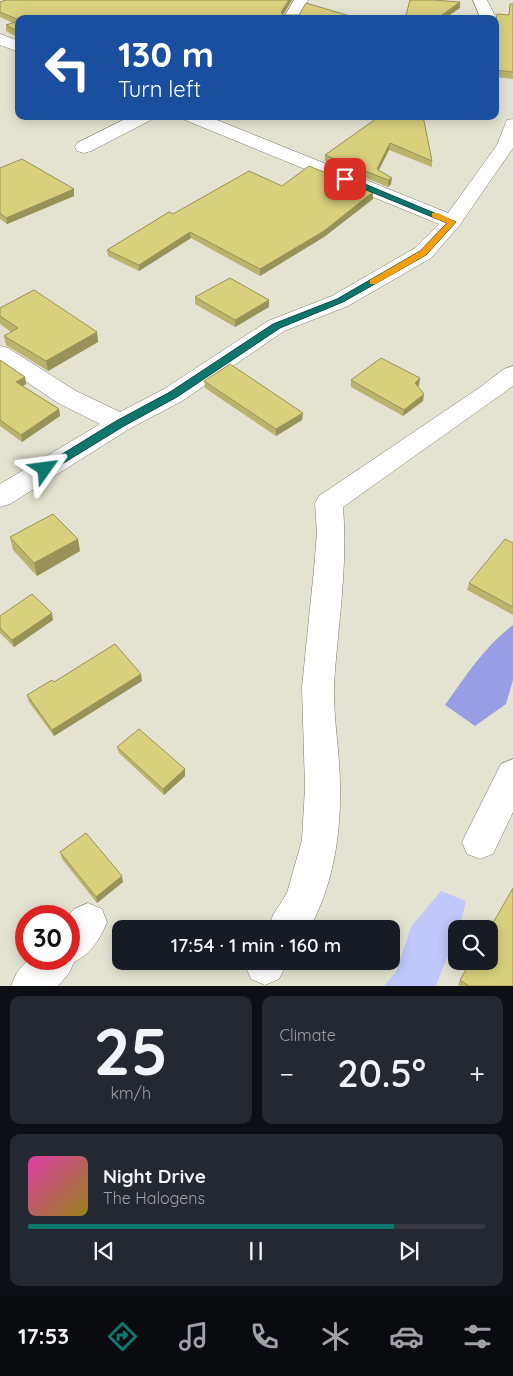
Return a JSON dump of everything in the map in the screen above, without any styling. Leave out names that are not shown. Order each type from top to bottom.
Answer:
[{"type":"street","points":[[293,15],[301,0]]},
{"type":"street","points":[[480,0],[487,15]]},
{"type":"street","points":[[0,39],[15,46]]},
{"type":"street","points":[[0,56],[15,50]]},
{"type":"street","points":[[84,147],[137,120]]},
{"type":"street","points":[[225,122],[452,222]]},
{"type":"street","points":[[0,497],[120,423],[173,395],[276,326],[340,300],[423,253],[452,222],[506,145],[513,124]]},
{"type":"street","points":[[0,353],[67,397],[120,423]]},
{"type":"street","points":[[292,920],[304,901],[320,840],[323,787],[318,687],[329,569],[331,534],[329,503],[488,394],[513,374]]},
{"type":"street","points":[[480,842],[513,775]]},
{"type":"street","points":[[31,986],[46,970]]},
{"type":"shaded area","points":[[513,625],[513,680],[506,704],[475,726],[445,705],[484,652]]},
{"type":"shaded area","points":[[441,891],[466,901],[461,920],[448,920],[448,956],[436,986],[384,986],[397,970],[400,970],[400,960],[411,927]]},
{"type":"building","points":[[6,0],[289,0],[281,12],[283,15],[15,15],[15,18],[0,12],[0,2]]},
{"type":"building","points":[[410,0],[460,2],[442,15],[406,15]]},
{"type":"building","points":[[306,3],[346,15],[299,15]]},
{"type":"building","points":[[510,4],[513,4],[513,72],[499,70],[499,15],[497,14],[509,15]]},
{"type":"building","points":[[15,22],[15,30],[6,25]]},
{"type":"building","points":[[374,120],[424,120],[432,161],[390,143],[377,169],[392,178],[388,180],[325,155]]},
{"type":"building","points":[[22,159],[74,189],[6,218],[0,213],[0,168]]},
{"type":"building","points":[[309,166],[373,192],[324,231],[260,269],[190,232],[139,265],[107,250],[169,212],[173,214],[249,171],[282,186]]},
{"type":"building","points":[[230,278],[269,300],[235,320],[195,297]]},
{"type":"building","points":[[34,290],[97,332],[46,361],[4,336],[18,328],[0,316],[0,308]]},
{"type":"building","points":[[381,358],[420,378],[415,383],[424,394],[404,410],[351,380]]},
{"type":"building","points":[[0,360],[25,377],[16,382],[59,409],[21,435],[0,420]]},
{"type":"building","points":[[230,364],[303,413],[276,429],[204,381]]},
{"type":"building","points":[[53,514],[78,539],[34,563],[10,537]]},
{"type":"building","points":[[505,539],[513,543],[513,607],[469,583]]},
{"type":"building","points":[[32,594],[52,613],[12,640],[0,628],[0,616]]},
{"type":"building","points":[[115,644],[141,674],[52,730],[27,695],[52,680],[54,682]]},
{"type":"building","points":[[139,729],[185,769],[163,789],[117,747]]},
{"type":"building","points":[[86,833],[122,876],[96,897],[60,852]]},
{"type":"building","points":[[513,888],[513,986],[469,986],[460,980],[466,970],[498,970],[498,920],[495,920]]},
{"type":"slow traffic","points":[[373,282],[423,253],[452,222],[435,215]]},
{"type":"route","points":[[45,469],[120,423],[173,395],[276,326],[340,300],[423,253],[452,222],[345,179]]}]
